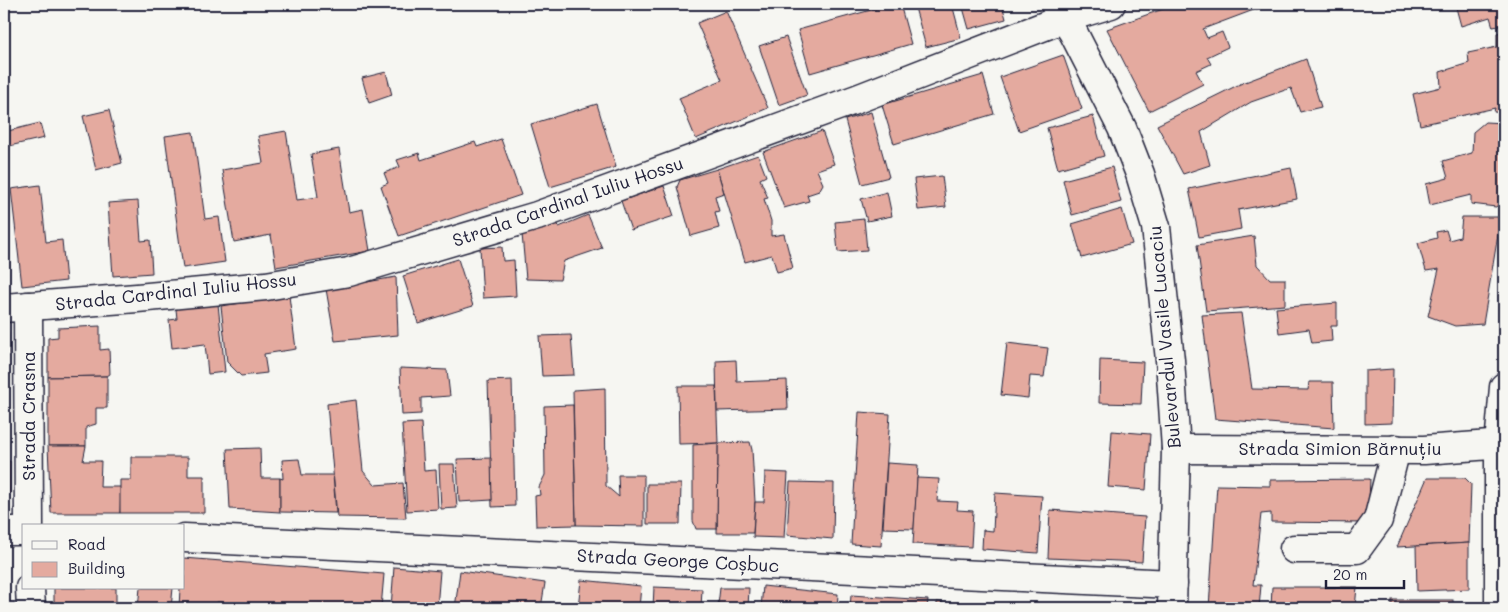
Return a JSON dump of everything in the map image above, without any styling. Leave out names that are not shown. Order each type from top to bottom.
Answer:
[{"type":"street","name":"Strada Cardinal Iuliu Hossu","points":[[16,307],[266,286],[349,272],[537,216],[856,100],[1060,11],[1111,4]]},
{"type":"street","name":"Bulevardul Vasile Lucaciu","points":[[1060,11],[1094,71],[1122,128],[1140,174],[1156,227],[1170,360],[1176,449],[1170,600]]},
{"type":"street","name":"Strada Crasna","points":[[16,307],[29,524]]},
{"type":"street","points":[[1499,608],[1504,387]]},
{"type":"street","name":"Strada Simion Bărnuțiu","points":[[1176,449],[1424,450],[1502,445]]},
{"type":"street","points":[[1294,549],[1357,549],[1378,520],[1396,449]]},
{"type":"street","points":[[4,531],[22,531]]},
{"type":"street","name":"Strada George Coșbuc","points":[[185,538],[1170,600]]},
{"type":"street","points":[[30,590],[30,608]]},
{"type":"building","points":[[893,4],[900,4],[911,44],[810,73],[798,30]]},
{"type":"building","points":[[914,4],[952,4],[961,38],[926,47]]},
{"type":"building","points":[[962,4],[1002,4],[1006,19],[969,29]]},
{"type":"building","points":[[1177,4],[1267,5],[1203,29],[1207,38],[1222,32],[1228,47],[1207,57],[1211,64],[1196,71],[1203,84],[1149,111],[1107,29]]},
{"type":"building","points":[[1338,4],[1356,4],[1340,8]]},
{"type":"building","points":[[1455,4],[1504,4],[1504,25],[1493,27],[1490,17],[1461,26]]},
{"type":"building","points":[[726,11],[768,108],[696,139],[679,98],[722,80],[697,23]]},
{"type":"building","points":[[1504,32],[1504,113],[1494,112],[1495,108],[1420,125],[1413,94],[1441,87],[1440,72],[1469,63],[1468,53],[1497,47],[1497,33]]},
{"type":"building","points":[[786,37],[807,95],[779,105],[759,46]]},
{"type":"building","points":[[1063,55],[1082,109],[1019,131],[1000,77]]},
{"type":"building","points":[[1306,59],[1321,107],[1300,112],[1291,88],[1251,102],[1201,132],[1210,165],[1183,174],[1157,125],[1240,84]]},
{"type":"building","points":[[386,72],[392,95],[369,103],[362,78]]},
{"type":"building","points":[[983,75],[994,114],[894,144],[882,105]]},
{"type":"building","points":[[597,104],[616,167],[550,187],[531,124]]},
{"type":"building","points":[[109,110],[122,163],[96,170],[83,116]]},
{"type":"building","points":[[871,112],[889,177],[862,184],[845,120]]},
{"type":"building","points":[[1093,116],[1104,156],[1058,169],[1047,128]]},
{"type":"building","points":[[1485,122],[1504,123],[1504,199],[1496,207],[1471,204],[1471,195],[1430,205],[1426,184],[1448,178],[1443,161],[1472,153],[1473,132]]},
{"type":"building","points":[[40,123],[44,138],[5,147],[4,132]]},
{"type":"building","points":[[286,131],[297,200],[318,197],[311,154],[339,149],[349,212],[363,209],[370,251],[276,267],[271,235],[234,242],[222,170],[263,163],[258,136]]},
{"type":"building","points":[[822,131],[834,164],[817,170],[823,184],[819,191],[807,195],[809,201],[784,208],[763,152]]},
{"type":"building","points":[[193,132],[205,219],[219,217],[225,262],[183,268],[165,136]]},
{"type":"building","points":[[501,139],[521,195],[399,236],[381,186],[388,183],[384,173],[400,167],[397,160],[419,153],[421,160],[475,142],[477,147]]},
{"type":"building","points":[[758,155],[766,176],[760,179],[768,198],[764,199],[771,221],[771,236],[784,234],[793,268],[777,272],[772,255],[745,262],[717,169]]},
{"type":"building","points":[[1112,167],[1121,202],[1072,215],[1063,180]]},
{"type":"building","points":[[1291,168],[1297,199],[1238,210],[1241,229],[1199,237],[1189,189]]},
{"type":"building","points":[[717,169],[724,193],[715,196],[719,211],[715,212],[719,228],[691,236],[677,187],[680,180]]},
{"type":"building","points":[[942,176],[946,207],[918,210],[914,179]]},
{"type":"building","points":[[40,185],[46,242],[62,240],[66,281],[22,286],[11,189]]},
{"type":"building","points":[[664,186],[674,216],[631,230],[621,201]]},
{"type":"building","points":[[887,192],[892,216],[867,221],[861,199]]},
{"type":"building","points":[[138,201],[141,241],[150,240],[152,273],[113,276],[108,203]]},
{"type":"building","points":[[1122,209],[1132,244],[1082,258],[1072,224]]},
{"type":"building","points":[[588,215],[602,248],[564,261],[560,280],[526,279],[522,234],[557,221],[559,227]]},
{"type":"building","points":[[1462,217],[1501,217],[1483,324],[1455,326],[1428,316],[1439,269],[1426,271],[1418,243],[1437,238],[1436,232],[1446,230],[1449,240],[1460,237]]},
{"type":"building","points":[[864,219],[867,250],[838,252],[835,222]]},
{"type":"building","points":[[1254,236],[1257,265],[1270,279],[1285,279],[1285,305],[1206,311],[1197,245]]},
{"type":"building","points":[[4,244],[8,286],[4,287]]},
{"type":"building","points":[[502,247],[503,261],[514,260],[516,296],[483,298],[480,248]]},
{"type":"building","points":[[458,259],[473,306],[418,323],[403,276]]},
{"type":"building","points":[[396,277],[398,335],[335,341],[326,289]]},
{"type":"building","points":[[289,296],[296,349],[264,354],[267,373],[241,376],[227,362],[221,306]]},
{"type":"building","points":[[1337,303],[1337,326],[1331,326],[1332,341],[1312,343],[1309,329],[1279,333],[1276,308]]},
{"type":"building","points":[[218,304],[225,372],[208,374],[205,344],[172,348],[169,320],[177,319],[176,309]]},
{"type":"building","points":[[1241,313],[1252,389],[1308,390],[1309,382],[1333,382],[1334,428],[1215,419],[1202,315]]},
{"type":"building","points":[[100,326],[100,350],[109,349],[110,374],[107,376],[48,377],[48,338],[58,337],[58,328]]},
{"type":"building","points":[[4,328],[8,332],[8,357],[4,362]]},
{"type":"building","points":[[571,335],[574,375],[542,376],[539,336]]},
{"type":"building","points":[[1007,343],[1048,348],[1044,377],[1030,376],[1028,398],[1001,395]]},
{"type":"building","points":[[736,360],[737,382],[787,380],[788,409],[717,411],[716,361]]},
{"type":"building","points":[[1100,360],[1143,362],[1141,404],[1099,403]]},
{"type":"building","points":[[400,368],[447,370],[450,396],[421,398],[421,414],[402,415]]},
{"type":"building","points":[[1393,369],[1392,423],[1365,424],[1365,371]]},
{"type":"building","points":[[107,376],[107,408],[96,408],[96,424],[86,427],[86,446],[48,446],[48,377]]},
{"type":"building","points":[[512,380],[515,506],[492,507],[488,381]]},
{"type":"building","points":[[678,386],[716,386],[718,443],[679,444]]},
{"type":"building","points":[[605,388],[606,486],[619,497],[618,475],[644,475],[644,526],[576,525],[573,390]]},
{"type":"building","points":[[356,400],[363,471],[375,485],[403,483],[406,518],[337,517],[327,404]]},
{"type":"building","points":[[573,405],[576,525],[536,526],[535,496],[540,495],[539,487],[545,475],[544,406]]},
{"type":"building","points":[[859,412],[890,414],[881,546],[851,544]]},
{"type":"building","points":[[421,423],[424,471],[436,470],[438,509],[407,511],[402,424]]},
{"type":"building","points":[[1112,431],[1150,434],[1146,490],[1108,487]]},
{"type":"building","points":[[750,442],[755,502],[753,533],[717,533],[718,443]]},
{"type":"building","points":[[718,443],[717,529],[696,529],[693,521],[693,445]]},
{"type":"building","points":[[48,446],[86,446],[83,461],[101,461],[100,487],[121,487],[120,513],[51,513]]},
{"type":"building","points":[[260,448],[261,478],[280,478],[280,512],[230,509],[227,449]]},
{"type":"building","points":[[131,457],[188,457],[188,476],[204,476],[204,513],[120,513],[120,480],[131,480]]},
{"type":"building","points":[[491,458],[492,500],[459,502],[457,459]]},
{"type":"building","points":[[299,459],[302,475],[333,475],[336,513],[280,512],[280,478],[283,479],[282,460]]},
{"type":"building","points":[[4,461],[10,461],[10,493],[4,499]]},
{"type":"building","points":[[887,463],[918,465],[914,529],[883,528]]},
{"type":"building","points":[[439,464],[454,464],[457,508],[441,509]]},
{"type":"building","points":[[765,472],[788,473],[784,538],[753,537],[755,502],[764,502]]},
{"type":"building","points":[[917,478],[939,479],[937,501],[958,502],[957,510],[973,511],[971,547],[913,544]]},
{"type":"building","points":[[1427,478],[1465,478],[1471,484],[1469,543],[1397,547]]},
{"type":"building","points":[[1370,479],[1368,523],[1271,522],[1271,513],[1261,514],[1253,585],[1261,585],[1259,608],[1209,608],[1217,485],[1270,486],[1270,480]]},
{"type":"building","points":[[790,482],[834,483],[833,539],[787,535]]},
{"type":"building","points":[[647,484],[681,484],[680,524],[647,524]]},
{"type":"building","points":[[995,493],[1042,496],[1038,553],[982,549],[983,530],[993,531]]},
{"type":"building","points":[[1050,510],[1145,517],[1142,562],[1048,558]]},
{"type":"building","points":[[1469,543],[1469,589],[1417,591],[1416,546]]},
{"type":"building","points":[[185,558],[384,574],[381,608],[315,605],[315,608],[252,608],[252,604],[217,602],[216,608],[179,608],[180,590],[185,590]]},
{"type":"building","points":[[394,567],[440,571],[437,608],[391,608]]},
{"type":"building","points":[[460,571],[545,583],[541,608],[455,608]]},
{"type":"building","points":[[581,580],[641,586],[639,608],[578,608]]},
{"type":"building","points":[[763,586],[838,594],[837,608],[761,608]]},
{"type":"building","points":[[654,587],[702,589],[701,608],[653,608]]},
{"type":"building","points":[[1272,587],[1357,587],[1355,608],[1271,608]]},
{"type":"building","points":[[720,588],[749,588],[748,608],[732,608],[732,605],[718,605]]},
{"type":"building","points":[[54,590],[116,590],[116,608],[54,608]]},
{"type":"building","points":[[140,590],[173,590],[171,608],[138,608]]},
{"type":"building","points":[[851,595],[928,600],[927,608],[850,608]]},
{"type":"building","points":[[1392,600],[1453,600],[1453,608],[1392,608]]},
{"type":"building","points":[[937,602],[963,606],[962,608],[937,608]]},
{"type":"building","points":[[1028,605],[1132,607],[1133,608],[1028,608]]}]
